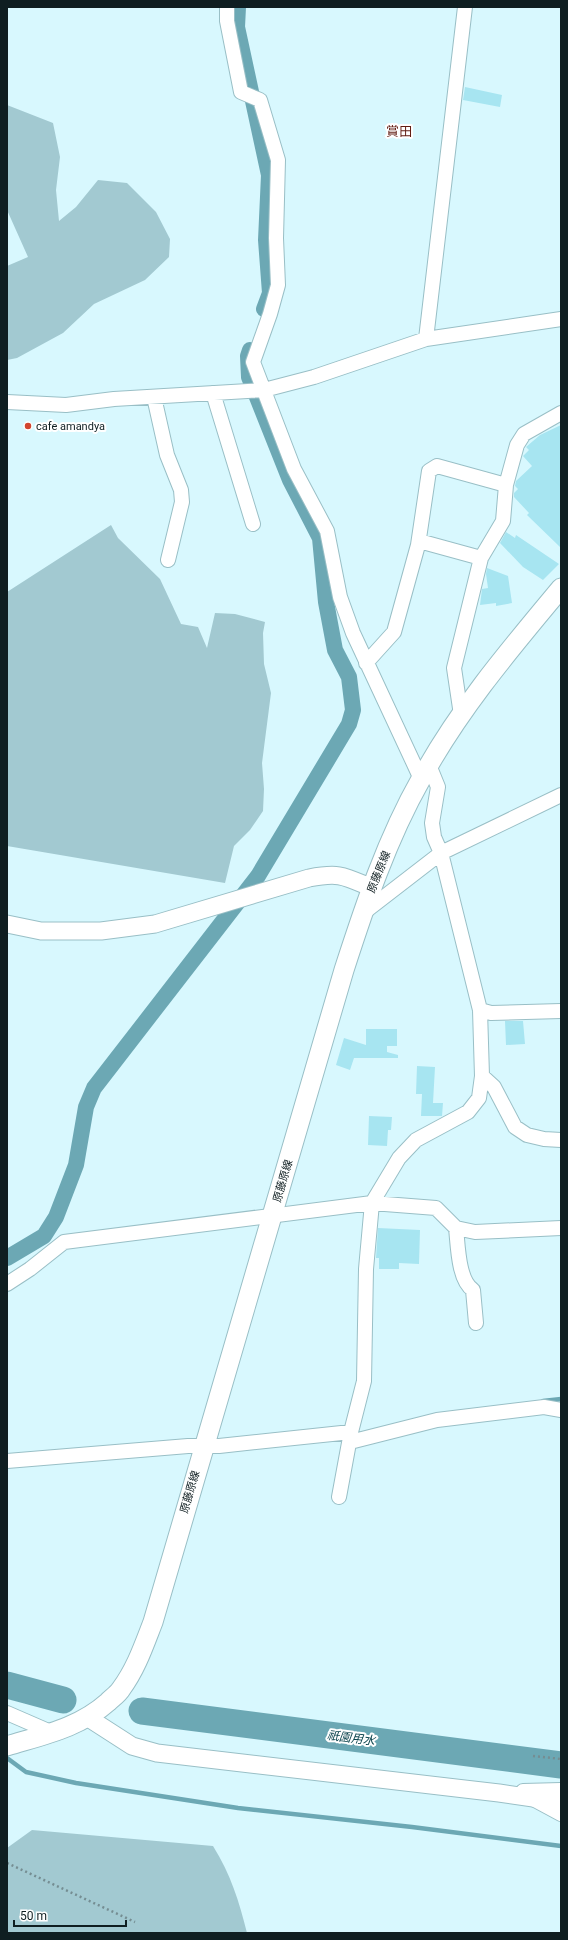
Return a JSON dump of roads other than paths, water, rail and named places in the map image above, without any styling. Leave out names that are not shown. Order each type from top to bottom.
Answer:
[{"type":"main road","name":"原藤原線","points":[[7,1746],[73,1726],[87,1717],[120,1690],[139,1658],[153,1622],[203,1446],[344,970],[372,888],[397,828],[425,772],[461,715],[503,657],[561,588]]},
{"type":"street","points":[[227,7],[227,21],[240,92],[260,100],[278,160],[276,238],[278,285],[270,314],[253,362],[294,469],[327,531],[340,597],[366,663],[425,772],[438,787],[432,824],[434,836],[441,853],[480,1010],[482,1076],[479,1098],[468,1112],[416,1140],[399,1158],[372,1203],[366,1269],[364,1382],[351,1437],[340,1497]]},
{"type":"street","points":[[426,339],[465,7]]},
{"type":"street","points":[[7,402],[66,405],[114,399],[264,390],[314,377],[426,339],[561,319]]},
{"type":"street","points":[[214,393],[253,524]]},
{"type":"street","points":[[154,397],[167,455],[181,490],[182,502],[168,560]]},
{"type":"street","points":[[461,715],[454,668],[481,558],[503,521],[506,485],[516,445],[524,434],[561,413]]},
{"type":"street","points":[[366,663],[394,632],[419,541],[429,471],[437,466],[506,485]]},
{"type":"street","points":[[419,541],[481,558]]},
{"type":"street","points":[[362,914],[441,853],[561,795]]},
{"type":"street","points":[[7,924],[40,931],[101,931],[155,924],[309,878],[328,874],[340,875],[372,888]]},
{"type":"street","points":[[480,1010],[491,1014],[561,1011]]},
{"type":"street","points":[[482,1076],[494,1087],[515,1127],[527,1135],[544,1139],[561,1140]]},
{"type":"street","points":[[7,1284],[30,1269],[64,1242],[372,1203],[436,1208],[456,1228],[475,1232],[561,1228]]},
{"type":"street","points":[[456,1228],[459,1258],[468,1286],[473,1290],[476,1323]]},
{"type":"street","points":[[7,1461],[203,1446],[351,1437],[437,1420],[544,1406],[561,1410]]},
{"type":"street","points":[[7,1713],[53,1733]]},
{"type":"street","points":[[87,1717],[132,1746],[157,1753],[499,1792],[561,1802]]},
{"type":"street","points":[[499,1792],[561,1790]]},
{"type":"street","points":[[528,1797],[561,1814]]},
{"type":"waterway","points":[[238,7],[237,27],[269,175],[266,240],[270,293],[264,309]]},
{"type":"waterway","points":[[7,1258],[44,1236],[56,1217],[76,1165],[86,1107],[94,1088],[258,876],[349,724],[353,710],[349,677],[335,650],[326,602],[320,538],[290,480],[249,377],[248,356],[250,350]]},
{"type":"waterway","points":[[543,1401],[561,1399]]},
{"type":"waterway","name":"祇園用水","points":[[7,1685],[63,1700]]},
{"type":"waterway","name":"祇園用水","points":[[142,1711],[561,1765]]},
{"type":"waterway","points":[[7,1758],[26,1772],[76,1783],[238,1808],[412,1827],[561,1846]]},
{"type":"place","name":"cafe amandya","points":[[28,426]]},
{"type":"district","name":"賞田","points":[[399,131]]}]
